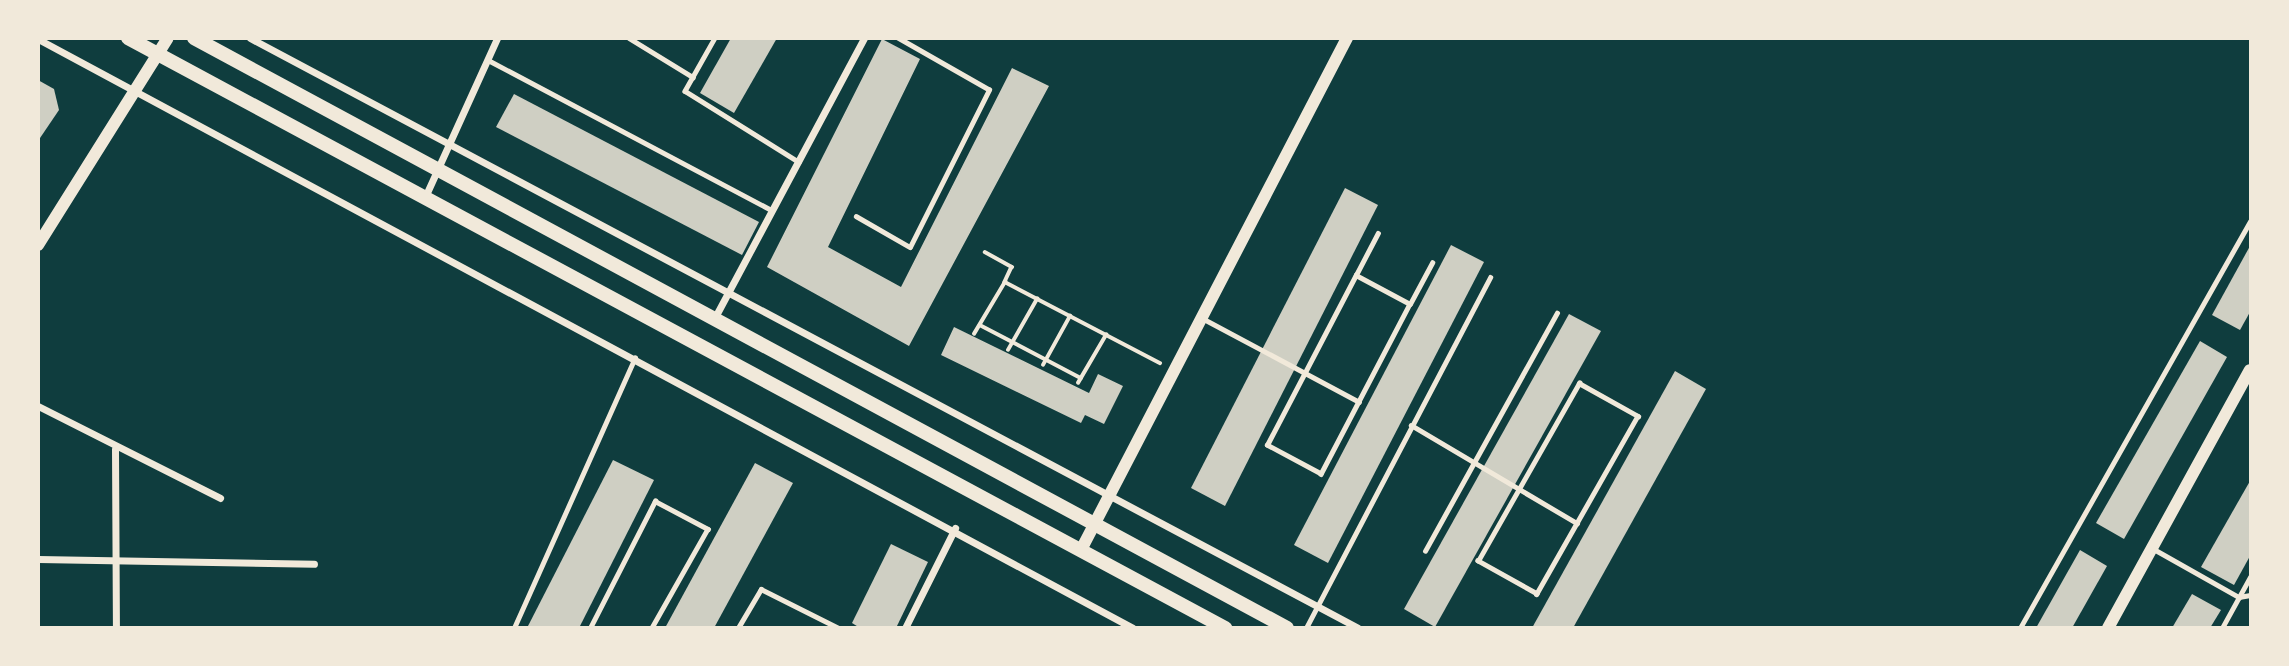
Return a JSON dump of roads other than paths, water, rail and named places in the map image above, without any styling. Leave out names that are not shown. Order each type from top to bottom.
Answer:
[{"type":"main road","points":[[128,38],[159,57],[1082,548],[1225,628]]},
{"type":"main road","points":[[194,38],[1287,628]]},
{"type":"street","points":[[38,245],[138,93],[168,38]]},
{"type":"street","points":[[250,38],[726,293],[1111,491],[1358,628]]},
{"type":"street","points":[[425,198],[489,61],[497,38]]},
{"type":"street","points":[[1082,548],[1347,38]]},
{"type":"street","points":[[38,39],[956,528],[1133,628]]},
{"type":"street","points":[[713,320],[865,39]]},
{"type":"street","points":[[2108,628],[2250,370]]},
{"type":"street","points":[[38,406],[116,449],[220,498]]},
{"type":"street","points":[[116,449],[116,628]]},
{"type":"street","points":[[905,628],[956,528]]},
{"type":"street","points":[[38,559],[314,564]]},
{"type":"lane","points":[[629,38],[693,77]]},
{"type":"lane","points":[[715,38],[685,91],[799,162]]},
{"type":"lane","points":[[856,216],[910,247],[989,90],[898,38]]},
{"type":"lane","points":[[489,61],[773,211]]},
{"type":"lane","points":[[2020,628],[2250,221]]},
{"type":"lane","points":[[1378,233],[1267,445],[1321,474],[1432,262]]},
{"type":"lane","points":[[1356,275],[1410,304]]},
{"type":"lane","points":[[1306,628],[1316,604],[1489,277]]},
{"type":"lane","points":[[1425,551],[1557,313]]},
{"type":"lane","points":[[1201,318],[1359,402]]},
{"type":"lane","points":[[514,628],[635,357]]},
{"type":"lane","points":[[1579,383],[1638,416],[1577,523],[1537,594],[1478,561],[1579,383]]},
{"type":"lane","points":[[1411,425],[1577,523]]},
{"type":"lane","points":[[590,628],[655,501],[708,529],[652,628]]},
{"type":"lane","points":[[2152,548],[2239,597],[2250,595]]},
{"type":"lane","points":[[2221,628],[2250,577]]},
{"type":"lane","points":[[738,628],[761,589],[839,628]]}]
